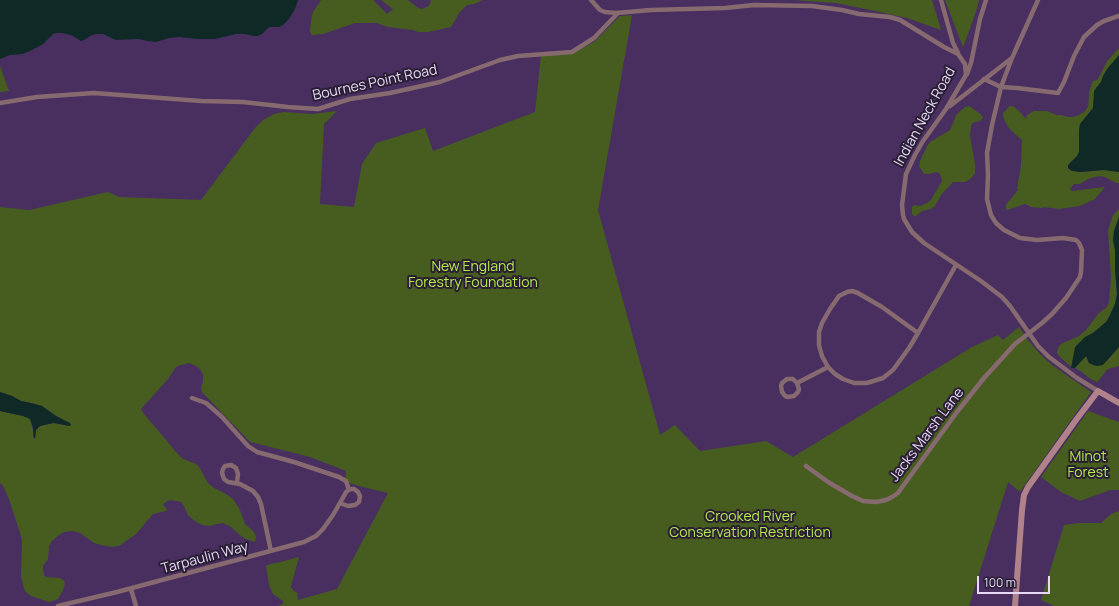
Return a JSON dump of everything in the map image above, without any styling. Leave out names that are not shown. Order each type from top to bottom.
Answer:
[{"type":"street","name":"Indian Neck Road","points":[[591,0],[600,10],[618,13],[725,8],[754,5],[812,6],[859,14],[890,17],[900,20],[958,54],[965,64],[966,75],[946,110],[923,141],[906,174],[903,192],[903,215],[906,223],[916,236],[929,247],[981,281],[1002,297],[1038,346],[1049,357],[1070,373],[1119,403]]},
{"type":"street","points":[[941,0],[953,43],[958,54]]},
{"type":"street","points":[[966,75],[971,63],[980,19],[986,0]]},
{"type":"street","points":[[1001,87],[1012,58],[1038,0]]},
{"type":"street","name":"Bournes Point Road","points":[[0,103],[37,97],[94,93],[201,101],[243,102],[318,109],[350,99],[390,93],[440,82],[500,60],[518,56],[572,52],[594,38],[618,13]]},
{"type":"street","points":[[984,79],[1001,87],[1058,93],[1084,37],[1094,27],[1119,16]]},
{"type":"street","points":[[946,110],[1012,58]]},
{"type":"street","name":"Jacks Marsh Lane","points":[[806,466],[828,482],[863,501],[876,502],[892,498],[898,493],[957,412],[981,382],[1011,347],[1055,311],[1070,293],[1080,277],[1082,250],[1078,242],[1073,239],[1063,238],[1037,240],[1020,238],[1004,230],[991,216],[987,199],[987,153],[1001,87]]},
{"type":"street","points":[[918,333],[882,307],[852,291],[839,296],[827,314],[820,327],[820,350],[828,367],[839,377],[849,381],[867,383],[878,380],[888,374],[893,370],[909,348],[918,333],[956,265]]},
{"type":"street","points":[[797,383],[828,367]]},
{"type":"street","points":[[1015,606],[1024,495],[1034,477],[1098,391]]},
{"type":"street","points":[[192,398],[206,403],[222,417],[248,446],[258,452],[339,477],[346,481],[349,490],[354,490],[359,493],[361,498],[357,505],[353,506],[340,503]]},
{"type":"street","points":[[237,482],[238,474],[236,468],[231,465],[225,466],[222,473],[224,479],[228,482],[240,484],[253,491],[258,497],[261,504],[271,551]]},
{"type":"street","name":"Tarpaulin Way","points":[[58,606],[131,589],[310,540],[328,524],[345,494],[349,490]]},
{"type":"street","points":[[131,589],[136,606]]},
{"type":"green space","points":[[321,0],[373,0],[387,14],[393,9],[381,0],[408,0],[418,8],[422,9],[429,6],[431,0],[483,0],[467,5],[459,13],[451,27],[428,32],[418,32],[388,27],[377,23],[355,23],[323,34],[312,35],[310,32],[313,12]]},
{"type":"green space","points":[[793,0],[932,0],[941,30],[907,18],[836,3]]},
{"type":"green space","points":[[945,0],[979,0],[963,47]]},
{"type":"green space","points":[[632,15],[598,210],[660,435],[675,425],[700,451],[766,441],[793,457],[972,347],[998,335],[1003,340],[1019,327],[1039,353],[1052,365],[1091,392],[1020,492],[1008,482],[969,606],[277,606],[283,604],[283,601],[273,594],[271,590],[266,566],[299,557],[291,586],[291,588],[297,593],[298,600],[337,589],[388,493],[346,482],[346,471],[310,457],[250,442],[202,392],[201,387],[203,382],[203,374],[199,368],[189,363],[176,367],[168,379],[141,409],[183,459],[196,464],[208,483],[233,499],[240,510],[245,524],[256,536],[255,542],[246,539],[231,527],[223,523],[210,526],[202,525],[196,522],[188,515],[181,502],[171,500],[167,501],[163,505],[167,509],[166,511],[153,514],[136,534],[119,546],[112,547],[94,543],[80,533],[73,531],[64,532],[59,535],[49,546],[48,559],[43,566],[44,575],[46,577],[60,578],[64,581],[65,584],[58,599],[49,602],[31,596],[25,591],[21,577],[21,536],[9,499],[0,483],[0,411],[24,416],[30,419],[33,437],[35,439],[36,430],[40,426],[54,423],[70,426],[42,406],[21,401],[0,392],[0,207],[29,210],[108,192],[119,197],[201,200],[255,128],[263,120],[274,114],[284,112],[312,114],[337,111],[324,124],[320,204],[354,207],[362,164],[376,143],[425,128],[433,151],[535,112],[541,55],[575,52],[594,42],[620,16]]},
{"type":"green space","points":[[1119,48],[1119,55],[1108,68],[1101,82],[1096,88],[1093,108],[1080,124],[1079,152],[1068,165],[1068,168],[1070,170],[1080,172],[1104,170],[1119,172],[1119,183],[1099,176],[1088,179],[1080,184],[1074,184],[1070,189],[1072,191],[1105,187],[1095,199],[1080,206],[1059,209],[1031,207],[1025,204],[1007,210],[1006,205],[1018,190],[1022,140],[1009,128],[1004,120],[1003,113],[1010,106],[1013,106],[1026,119],[1027,115],[1034,111],[1047,111],[1068,117],[1079,115],[1088,107],[1089,92],[1093,81],[1097,80],[1107,61]]},
{"type":"green space","points":[[0,66],[9,91],[0,92]]},
{"type":"green space","points":[[969,106],[983,117],[980,121],[972,123],[971,127],[970,136],[975,164],[975,173],[965,182],[953,182],[941,195],[935,206],[914,216],[912,214],[912,207],[914,205],[920,206],[931,200],[942,181],[939,173],[924,174],[919,166],[927,146],[930,142],[950,130],[956,115],[965,107]]},
{"type":"green space","points":[[1119,209],[1119,217],[1114,231],[1113,240],[1115,250],[1117,294],[1115,304],[1106,322],[1090,334],[1071,367],[1059,356],[1057,353],[1058,348],[1061,344],[1079,336],[1086,330],[1099,313],[1107,307],[1109,302],[1111,276],[1108,230],[1113,215]]},
{"type":"green space","points":[[1119,347],[1119,366],[1108,369],[1097,382],[1075,368],[1086,356],[1089,363],[1106,361]]},
{"type":"green space","name":"Minot Forest","points":[[1088,411],[1119,422],[1119,490],[1110,490],[1080,501],[1061,492],[1041,477]]},
{"type":"green space","name":"Minot Forest","points":[[1119,511],[1119,606],[1054,606],[1041,600],[1064,525],[1101,523],[1111,514]]},
{"type":"shaded area","points":[[0,0],[298,0],[289,19],[283,25],[279,27],[269,27],[258,36],[236,34],[215,39],[179,37],[156,42],[138,39],[116,40],[103,34],[97,34],[81,41],[71,35],[56,33],[43,44],[30,51],[23,54],[10,55],[0,59]]},
{"type":"shaded area","points":[[1119,55],[1119,172],[1104,170],[1080,172],[1072,171],[1068,168],[1068,165],[1079,152],[1080,124],[1093,108],[1094,91],[1101,82],[1108,68]]},
{"type":"shaded area","points":[[1119,217],[1119,347],[1103,365],[1097,366],[1089,363],[1086,356],[1075,368],[1071,368],[1075,347],[1085,337],[1093,333],[1106,322],[1115,304],[1117,294],[1115,250],[1113,240],[1114,231]]},
{"type":"shaded area","points":[[0,392],[21,401],[42,406],[71,425],[69,426],[54,423],[40,426],[36,430],[34,438],[33,427],[30,419],[0,411]]},
{"type":"park label","name":"New England Forestry Foundation","points":[[473,276]]},
{"type":"park label","name":"Crooked River Conservation Restriction","points":[[750,526]]}]
